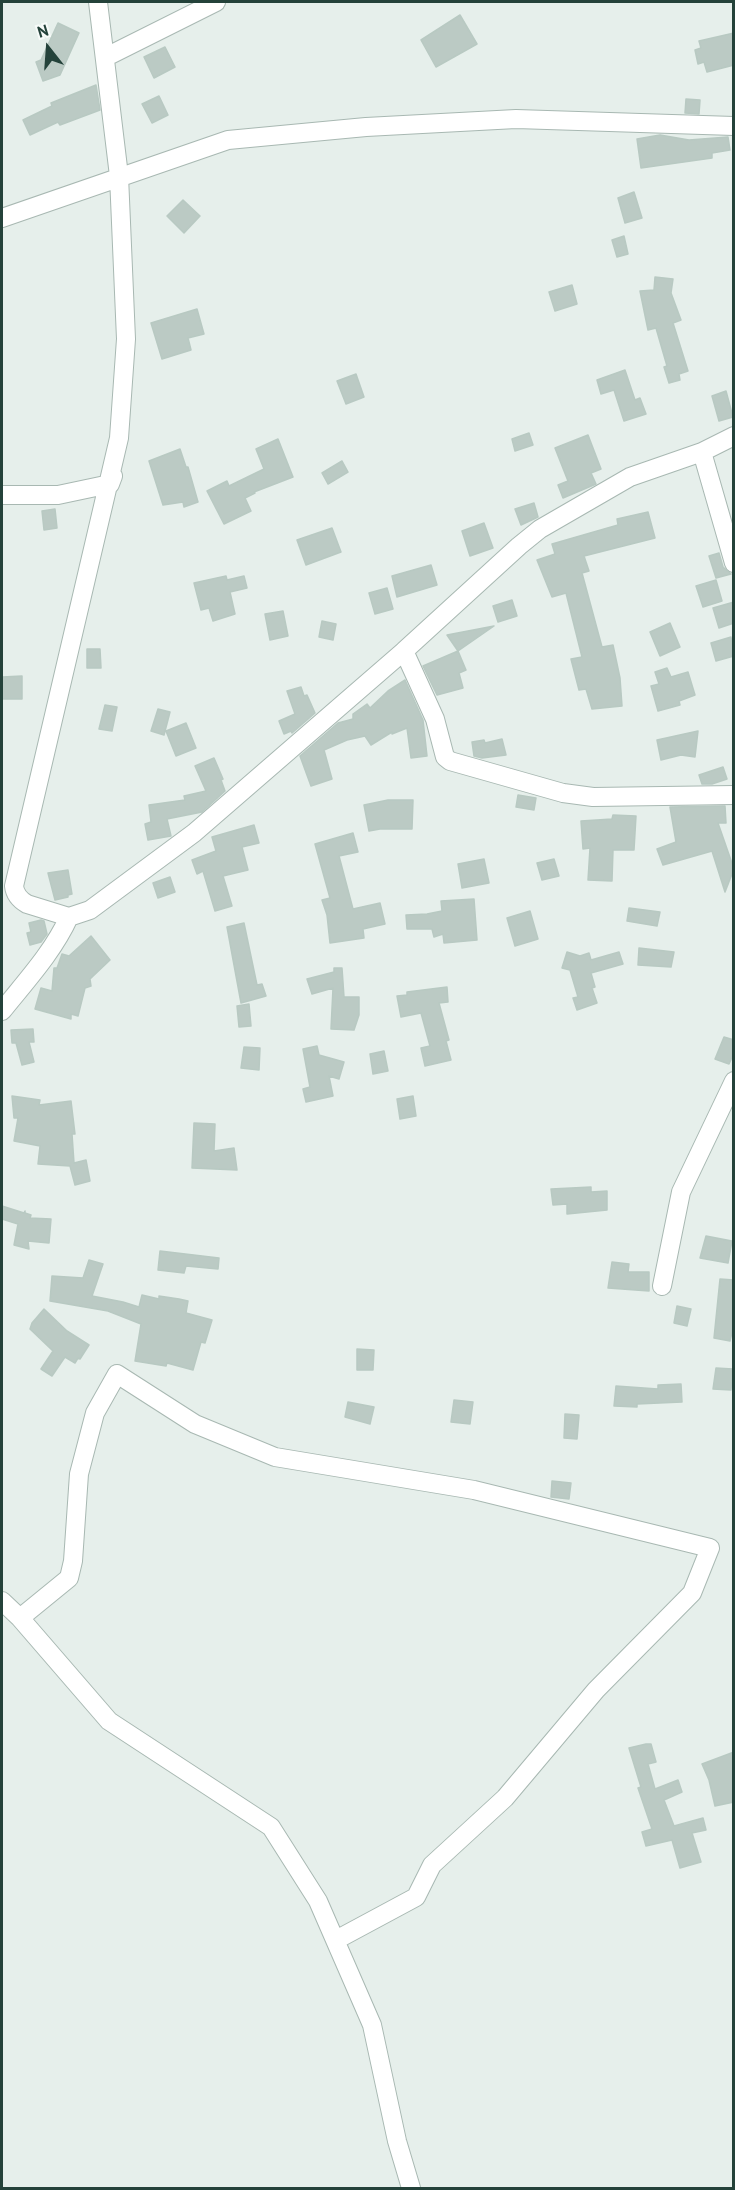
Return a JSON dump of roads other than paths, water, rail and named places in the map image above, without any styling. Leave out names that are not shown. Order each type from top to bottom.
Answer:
[{"type":"street","points":[[98,2],[119,176],[126,339],[119,438],[14,886],[18,897],[27,904],[69,917],[90,910],[194,833],[404,651],[540,529],[630,477],[702,452],[734,436]]},
{"type":"street","points":[[106,57],[216,2]]},
{"type":"street","points":[[2,218],[228,140],[366,127],[516,119],[734,126]]},
{"type":"street","points":[[2,495],[58,495],[110,484],[124,451]]},
{"type":"street","points":[[702,452],[734,563]]},
{"type":"street","points":[[404,651],[435,719],[445,756],[450,761],[563,793],[593,797],[734,795]]},
{"type":"street","points":[[2,1011],[61,935],[69,917]]},
{"type":"street","points":[[663,1286],[681,1192],[734,1081]]},
{"type":"street","points":[[20,1618],[69,1578],[73,1561],[79,1474],[95,1413],[117,1374],[195,1424],[275,1457],[474,1490],[710,1548],[692,1593],[596,1690],[505,1798],[432,1865],[416,1897],[336,1940]]},
{"type":"street","points":[[2,1600],[109,1721],[271,1827],[318,1901],[372,2025],[397,2141],[411,2188]]}]
